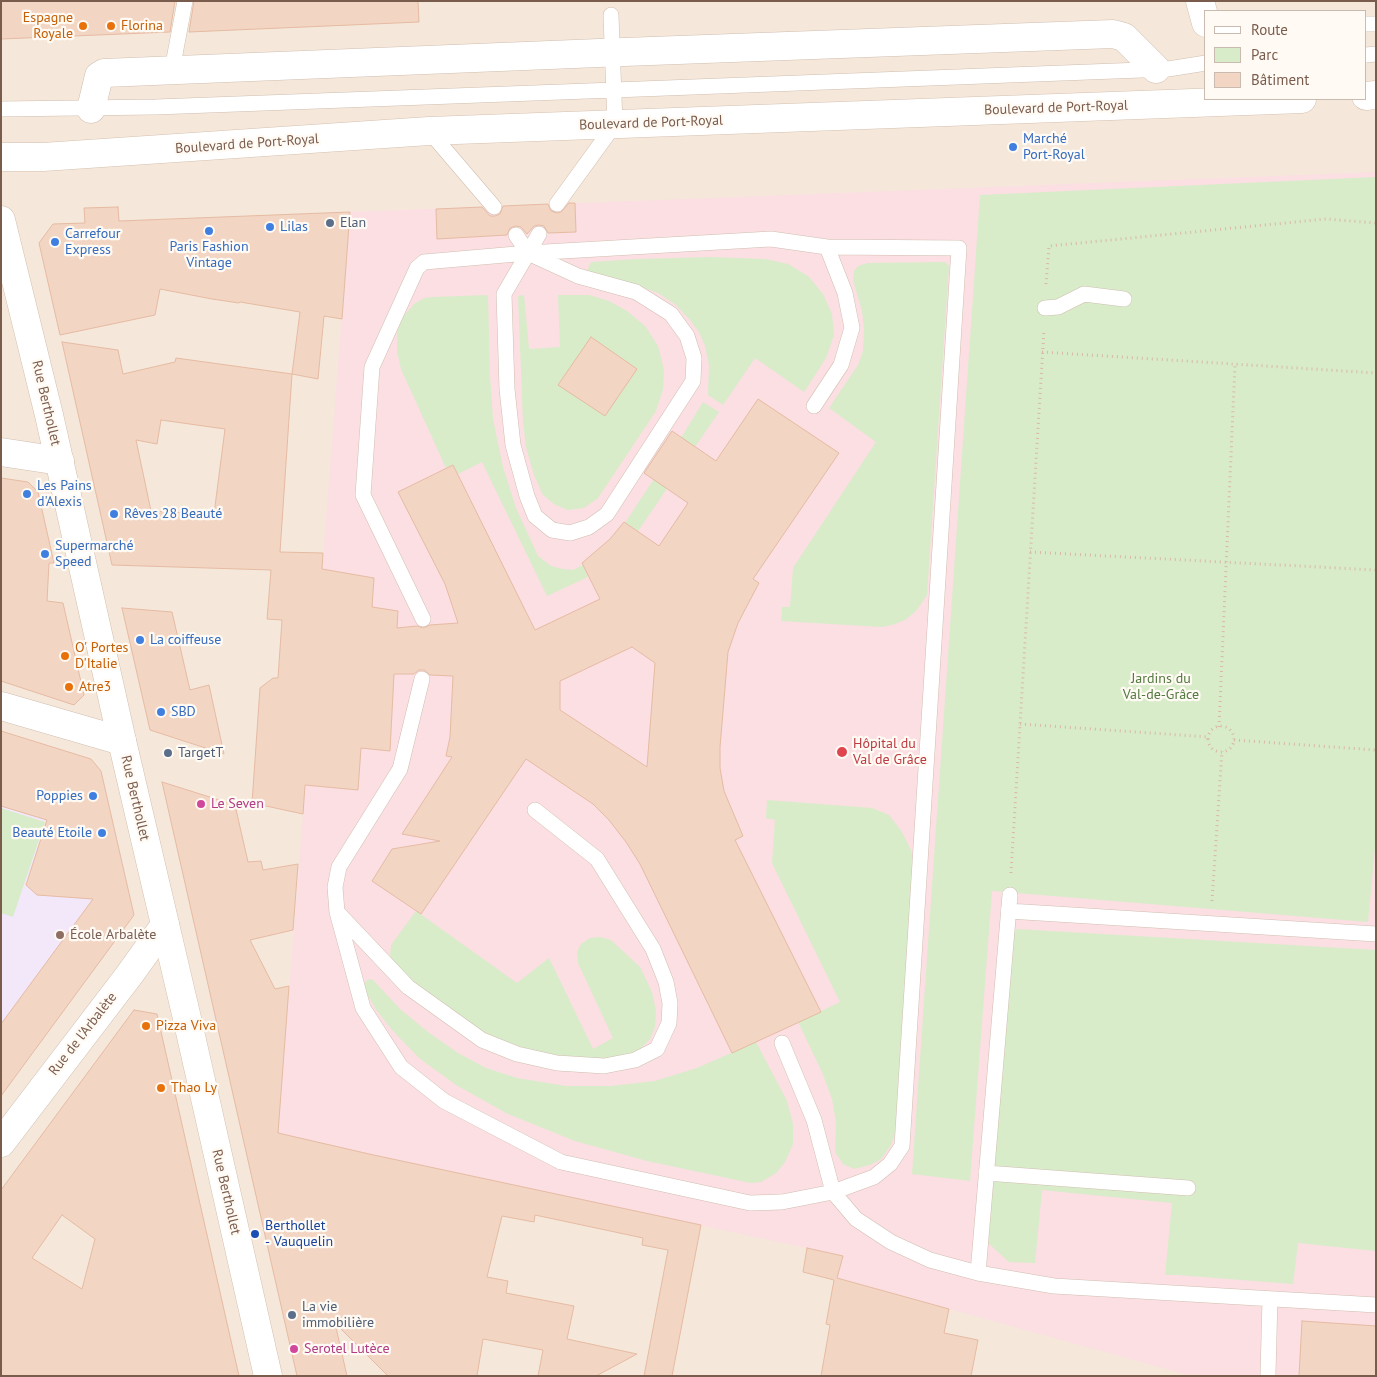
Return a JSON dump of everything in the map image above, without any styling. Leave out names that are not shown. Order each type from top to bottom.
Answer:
[{"type":"street","points":[[1200,1],[1204,16]]},
{"type":"street","points":[[90,109],[99,76],[104,73],[612,52],[1113,34],[1124,37],[1156,69]]},
{"type":"street","name":"Boulevard de Port-Royal","points":[[1,157],[43,157],[429,131],[1227,100]]},
{"type":"street","name":"Rue Berthollet","points":[[1,220],[60,461],[268,1376]]},
{"type":"street","points":[[1,452],[60,461]]},
{"type":"street","points":[[1,706],[122,740]]},
{"type":"street","name":"Rue de l'Arbalète","points":[[1,1143],[165,925]]},
{"type":"lane","points":[[172,70],[185,1]]},
{"type":"lane","points":[[557,204],[615,124],[611,15]]},
{"type":"lane","points":[[1,109],[90,109],[614,90],[1156,69],[1204,63]]},
{"type":"lane","points":[[429,131],[494,207]]},
{"type":"lane","points":[[516,235],[528,253],[578,276],[636,292],[671,314],[687,336],[694,358],[693,381],[607,514],[589,527],[570,533],[552,530],[535,516],[521,476],[510,423],[504,294],[528,253],[539,234]]},
{"type":"lane","points":[[422,680],[400,769],[339,866],[335,887],[337,912],[363,1008],[401,1068],[444,1101],[561,1162],[750,1203],[782,1202],[833,1192],[874,1177],[890,1164],[902,1146],[959,248],[827,248],[771,239],[528,253],[424,262],[417,268],[372,367],[363,495],[423,619]]},
{"type":"lane","points":[[814,406],[841,365],[852,328],[845,293],[827,248]]},
{"type":"lane","points":[[1045,308],[1058,308],[1084,294],[1124,299]]},
{"type":"lane","points":[[337,912],[408,987],[482,1040],[518,1054],[557,1063],[604,1066],[635,1060],[657,1048],[670,1023],[670,1003],[666,982],[653,949],[597,859],[535,810]]},
{"type":"lane","points":[[978,1273],[1010,895]]},
{"type":"lane","points":[[1008,911],[1376,934]]},
{"type":"lane","points":[[782,1043],[814,1120],[833,1192],[856,1219],[891,1242],[930,1260],[978,1273],[1054,1286],[1376,1305]]},
{"type":"lane","points":[[986,1173],[1188,1188]]},
{"type":"lane","points":[[1268,1374],[1270,1299]]},
{"type":"path","points":[[1010,895],[1049,246],[1326,219],[1376,223]]},
{"type":"path","points":[[1042,352],[1376,373]]},
{"type":"path","points":[[1219,727],[1235,364]]},
{"type":"path","points":[[1030,552],[1376,570]]},
{"type":"path","points":[[1020,724],[1209,737]]},
{"type":"path","points":[[1223,726],[1230,729],[1234,736],[1229,750],[1222,752],[1211,746],[1209,737],[1212,731],[1219,727],[1223,726]]},
{"type":"path","points":[[1234,740],[1376,750]]},
{"type":"path","points":[[1212,909],[1222,752]]},
{"type":"shaded area","name":"Hôpital du Val de Grâce","points":[[1,1],[1376,1],[1376,1376],[1,1376]]},
{"type":"shaded area","name":"Hôpital du Val de Grâce","points":[[1376,172],[1376,1376],[1191,1376],[837,1278],[843,1256],[278,1133],[350,212]]},
{"type":"shaded area","name":"École Arbalète","points":[[1,806],[46,818],[27,885],[37,895],[102,899],[129,894],[134,915],[1,1095]]},
{"type":"green space","name":"Jardins du Val-de-Grâce","points":[[1376,177],[1376,837],[1368,922],[992,891],[970,1181],[912,1174],[980,195]]},
{"type":"green space","points":[[710,257],[765,259],[788,264],[808,276],[823,294],[832,314],[834,335],[826,358],[804,392],[755,358],[723,405],[708,395],[709,365],[705,346],[699,332],[676,305],[658,293],[587,271],[591,262]]},
{"type":"green space","points":[[945,262],[949,266],[927,595],[916,611],[905,620],[881,627],[781,621],[782,607],[790,607],[793,568],[876,442],[829,408],[858,365],[863,351],[864,328],[862,311],[853,280],[854,271],[858,266],[868,263]]},
{"type":"green space","points":[[488,295],[493,419],[503,467],[516,508],[538,556],[551,566],[563,569],[573,570],[583,565],[588,577],[547,596],[482,462],[458,474],[453,465],[446,468],[401,369],[397,351],[397,333],[402,318],[415,303],[425,298],[433,297]]},
{"type":"green space","points":[[524,295],[529,349],[560,347],[558,295],[589,295],[609,301],[627,311],[645,326],[658,346],[664,370],[663,389],[656,411],[598,498],[584,508],[567,510],[554,504],[543,495],[534,475],[526,447],[523,422],[518,296]]},
{"type":"green space","points":[[703,402],[719,412],[681,467],[681,438]]},
{"type":"green space","points":[[654,479],[673,480],[638,531],[625,523]]},
{"type":"green space","points":[[767,800],[872,808],[889,815],[902,832],[911,850],[915,873],[895,1133],[891,1145],[881,1159],[870,1165],[854,1169],[843,1164],[835,1152],[836,1122],[832,1099],[822,1072],[798,1022],[840,1002],[772,863],[775,820],[766,818]]},
{"type":"green space","points":[[1,808],[45,822],[13,917],[1,913]]},
{"type":"green space","points":[[416,911],[517,983],[549,958],[593,1049],[613,1038],[578,963],[577,952],[581,944],[590,938],[600,937],[611,940],[640,967],[652,992],[656,1011],[655,1027],[650,1039],[630,1056],[614,1058],[572,1057],[531,1053],[475,1030],[394,966],[390,956],[391,945]]},
{"type":"green space","points":[[1017,929],[1376,950],[1376,1251],[1298,1243],[1293,1284],[1165,1275],[1172,1203],[1042,1190],[1035,1263],[1009,1262],[986,1241],[1012,936]]},
{"type":"green space","points":[[372,979],[400,1009],[458,1053],[486,1068],[517,1078],[566,1086],[611,1086],[655,1081],[697,1068],[756,1042],[787,1101],[793,1124],[793,1144],[785,1162],[776,1173],[761,1182],[751,1183],[647,1161],[575,1141],[508,1114],[456,1085],[419,1058],[377,1011],[367,994],[364,984],[367,980]]},
{"type":"building","points":[[1,1],[175,1],[170,32],[1,39]]},
{"type":"building","points":[[194,1],[418,1],[419,22],[189,32]]},
{"type":"building","points":[[569,203],[575,203],[576,232],[548,233],[544,226],[539,225],[534,226],[527,234],[521,227],[516,226],[510,228],[507,235],[437,239],[436,209],[482,207],[490,216],[495,216],[500,214],[503,206],[548,204],[551,211],[557,213],[561,212]]},
{"type":"building","points":[[118,207],[119,221],[350,212],[342,319],[324,316],[318,379],[292,374],[300,312],[160,289],[155,315],[60,335],[39,243],[53,224],[85,223],[84,208]]},
{"type":"building","points":[[591,337],[637,369],[605,416],[558,385]]},
{"type":"building","points":[[62,342],[118,350],[123,374],[175,362],[176,358],[292,374],[280,552],[323,553],[322,569],[374,578],[372,607],[398,611],[397,628],[417,626],[423,628],[430,625],[458,623],[445,584],[398,492],[453,465],[535,630],[600,599],[582,563],[610,539],[624,522],[659,546],[688,503],[644,473],[672,431],[716,461],[758,399],[839,453],[753,579],[759,583],[738,623],[728,652],[720,768],[724,791],[743,836],[735,840],[821,1012],[732,1053],[640,864],[626,842],[609,820],[593,804],[526,759],[421,914],[372,881],[392,849],[440,841],[402,834],[452,757],[446,756],[450,737],[453,676],[430,675],[424,670],[419,670],[414,674],[394,674],[390,751],[361,748],[358,790],[305,785],[303,814],[252,803],[260,688],[273,678],[278,678],[282,620],[267,619],[271,570],[112,565]],"holes":[[[161,420],[225,429],[214,514],[151,511],[136,440],[157,444]],[[632,647],[655,663],[647,767],[560,710],[560,681]]]},
{"type":"building","points":[[1,478],[28,482],[38,492],[54,563],[49,563],[47,601],[63,603],[84,695],[74,705],[1,681]]},
{"type":"building","points":[[122,608],[172,612],[190,690],[209,685],[224,754],[150,730]]},
{"type":"building","points":[[1,731],[91,759],[101,771],[134,915],[1,1096],[1,1024],[93,899],[37,895],[26,885],[47,820],[1,806]]},
{"type":"building","points":[[162,782],[235,805],[248,862],[261,861],[263,870],[298,864],[293,930],[250,940],[275,989],[289,986],[278,1133],[701,1225],[672,1376],[644,1376],[668,1250],[642,1245],[643,1238],[535,1215],[534,1222],[502,1216],[487,1277],[508,1281],[506,1293],[574,1306],[567,1339],[637,1354],[596,1376],[538,1376],[543,1350],[483,1339],[477,1376],[388,1376],[335,1323],[347,1376],[297,1376]]},
{"type":"building","points":[[134,1010],[157,1014],[239,1376],[1,1376],[1,1190]],"holes":[[[62,1215],[95,1239],[82,1289],[32,1258]]]},
{"type":"building","points":[[807,1248],[843,1256],[837,1278],[949,1309],[944,1333],[978,1340],[971,1376],[821,1376],[830,1325],[826,1324],[834,1280],[803,1272]]},
{"type":"building","points":[[1302,1321],[1376,1326],[1376,1376],[1299,1376]]},
{"type":"place","name":"Espagne Royale","points":[[83,26]]},
{"type":"place","name":"Florina","points":[[111,26]]},
{"type":"place","name":"Marché Port-Royal","points":[[1013,147]]},
{"type":"place","name":"Elan","points":[[330,223]]},
{"type":"place","name":"Lilas","points":[[270,227]]},
{"type":"place","name":"Paris Fashion Vintage","points":[[209,231]]},
{"type":"place","name":"Carrefour Express","points":[[55,242]]},
{"type":"place","name":"Les Pains d'Alexis","points":[[27,494]]},
{"type":"place","name":"Rêves 28 Beauté","points":[[114,514]]},
{"type":"place","name":"Supermarché Speed","points":[[45,554]]},
{"type":"place","name":"La coiffeuse","points":[[140,640]]},
{"type":"place","name":"O' Portes D'Italie","points":[[65,656]]},
{"type":"place","name":"Atre3","points":[[69,687]]},
{"type":"place","name":"SBD","points":[[161,712]]},
{"type":"place","name":"Hôpital du Val de Grâce","points":[[842,752]]},
{"type":"place","name":"TargetT","points":[[168,753]]},
{"type":"place","name":"Poppies","points":[[93,796]]},
{"type":"place","name":"Le Seven","points":[[201,804]]},
{"type":"place","name":"Beauté Etoile","points":[[102,833]]},
{"type":"place","name":"École Arbalète","points":[[60,935]]},
{"type":"place","name":"Pizza Viva","points":[[146,1026]]},
{"type":"place","name":"Thao Ly","points":[[161,1088]]},
{"type":"place","name":"Berthollet - Vauquelin","points":[[255,1234]]},
{"type":"place","name":"La vie immobilière","points":[[292,1315]]},
{"type":"place","name":"Serotel Lutèce","points":[[294,1349]]}]
